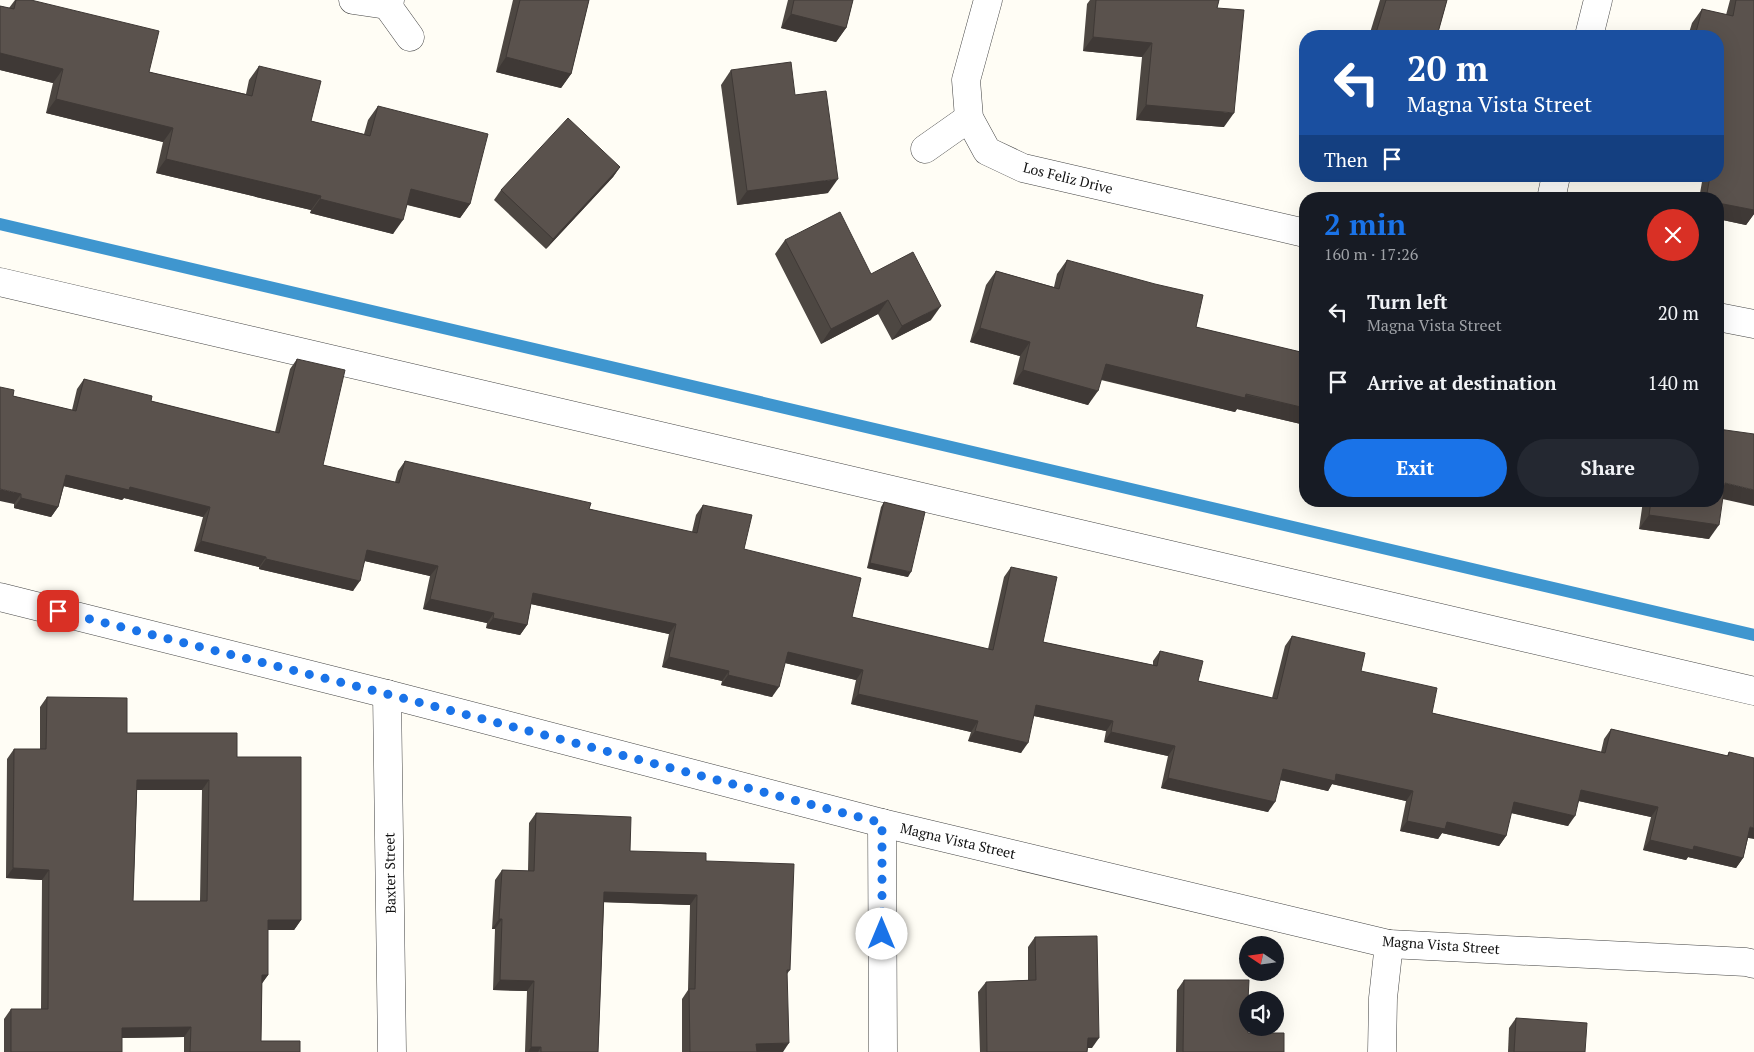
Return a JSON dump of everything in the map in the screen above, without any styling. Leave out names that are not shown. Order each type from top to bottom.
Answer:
[{"type":"street","points":[[353,0],[388,3],[410,37]]},
{"type":"street","name":"Los Feliz Drive","points":[[988,0],[966,80],[969,118],[987,151],[1023,168],[1299,232]]},
{"type":"street","points":[[1590,30],[1598,0]]},
{"type":"street","points":[[925,149],[969,118]]},
{"type":"street","points":[[0,282],[1754,691]]},
{"type":"street","points":[[1724,318],[1754,324]]},
{"type":"street","name":"Magna Vista Street","points":[[0,597],[387,694],[882,823],[1389,944],[1746,962],[1754,964]]},
{"type":"street","name":"Baxter Street","points":[[387,694],[392,1052]]},
{"type":"street","points":[[882,823],[883,1052]]},
{"type":"street","points":[[1382,1052],[1383,998],[1389,944]]},
{"type":"building","points":[[16,0],[31,0],[159,31],[149,72],[252,96],[259,66],[321,81],[311,121],[370,136],[378,106],[488,134],[470,204],[411,189],[403,220],[320,199],[321,196],[166,159],[173,128],[56,99],[63,69],[0,53],[0,6],[14,9]]},
{"type":"building","points":[[520,0],[589,0],[571,74],[506,57]]},
{"type":"building","points":[[794,0],[853,0],[846,28],[791,14]]},
{"type":"building","points":[[1096,0],[1219,0],[1217,8],[1244,10],[1234,113],[1146,105],[1152,43],[1093,37]]},
{"type":"building","points":[[1386,0],[1447,0],[1439,30],[1377,30]]},
{"type":"building","points":[[1736,0],[1754,0],[1754,210],[1724,204],[1724,192],[1707,192],[1709,182],[1724,182],[1724,30],[1697,30],[1702,9],[1733,16]]},
{"type":"building","points":[[791,62],[795,95],[826,91],[838,179],[747,191],[731,70]]},
{"type":"building","points":[[568,118],[620,167],[553,239],[501,190]]},
{"type":"building","points":[[840,212],[871,274],[913,252],[941,306],[902,326],[888,300],[831,329],[785,240]]},
{"type":"building","points":[[1067,260],[1203,295],[1196,327],[1299,352],[1299,407],[1246,394],[1245,398],[1106,364],[1098,391],[1023,370],[1030,342],[980,328],[996,271],[1059,289]]},
{"type":"building","points":[[297,359],[345,370],[323,465],[399,483],[405,461],[591,503],[589,509],[697,533],[703,505],[752,515],[744,549],[861,578],[852,617],[993,650],[1011,567],[1057,577],[1043,642],[1157,666],[1160,651],[1203,661],[1198,681],[1277,699],[1292,636],[1365,653],[1361,671],[1437,688],[1432,713],[1605,753],[1611,729],[1728,756],[1729,752],[1754,758],[1754,828],[1750,827],[1743,858],[1694,846],[1693,850],[1650,840],[1658,807],[1581,790],[1575,816],[1514,802],[1506,836],[1447,822],[1445,829],[1407,821],[1413,791],[1336,774],[1335,781],[1283,769],[1275,802],[1168,778],[1175,746],[1111,732],[1113,721],[1036,705],[1028,743],[975,731],[978,721],[858,694],[863,670],[788,652],[779,687],[728,675],[729,671],[669,657],[676,624],[533,593],[527,625],[493,618],[494,613],[430,599],[438,566],[367,550],[360,581],[266,559],[266,557],[201,541],[210,507],[130,487],[129,490],[66,475],[58,507],[21,498],[21,494],[0,489],[0,387],[14,390],[13,396],[76,411],[84,379],[152,396],[151,401],[279,433]]},
{"type":"building","points":[[1724,430],[1754,434],[1754,490],[1725,483],[1724,490]]},
{"type":"building","points":[[884,502],[925,512],[911,572],[870,563]]},
{"type":"building","points":[[1650,507],[1722,507],[1719,525],[1649,515]]},
{"type":"building","points":[[47,697],[127,698],[127,733],[237,733],[237,757],[301,757],[301,920],[268,920],[268,975],[262,975],[261,1041],[300,1041],[300,1052],[190,1052],[191,1027],[122,1028],[122,1052],[11,1052],[11,1009],[48,1009],[49,870],[13,868],[14,749],[46,749]],"holes":[[[137,780],[209,780],[207,901],[133,901]]]},
{"type":"building","points":[[536,813],[631,817],[630,851],[706,853],[706,861],[794,864],[790,970],[787,970],[789,1043],[756,1044],[757,1052],[690,1052],[689,989],[695,989],[697,895],[604,892],[598,1052],[541,1052],[541,1047],[531,1047],[534,981],[500,980],[502,919],[499,919],[502,870],[534,871]]},
{"type":"building","points":[[1097,936],[1099,1038],[1088,1038],[1087,1052],[987,1052],[986,982],[1036,980],[1035,937]]},
{"type":"building","points":[[1184,980],[1249,981],[1248,991],[1239,991],[1239,1036],[1284,1036],[1284,1052],[1183,1052]]},
{"type":"building","points":[[1516,1018],[1587,1023],[1585,1052],[1514,1052]]},
{"type":"waterway","points":[[0,224],[1754,635]]},
{"type":"route","points":[[58,611],[387,694],[882,823],[882,934]]}]
